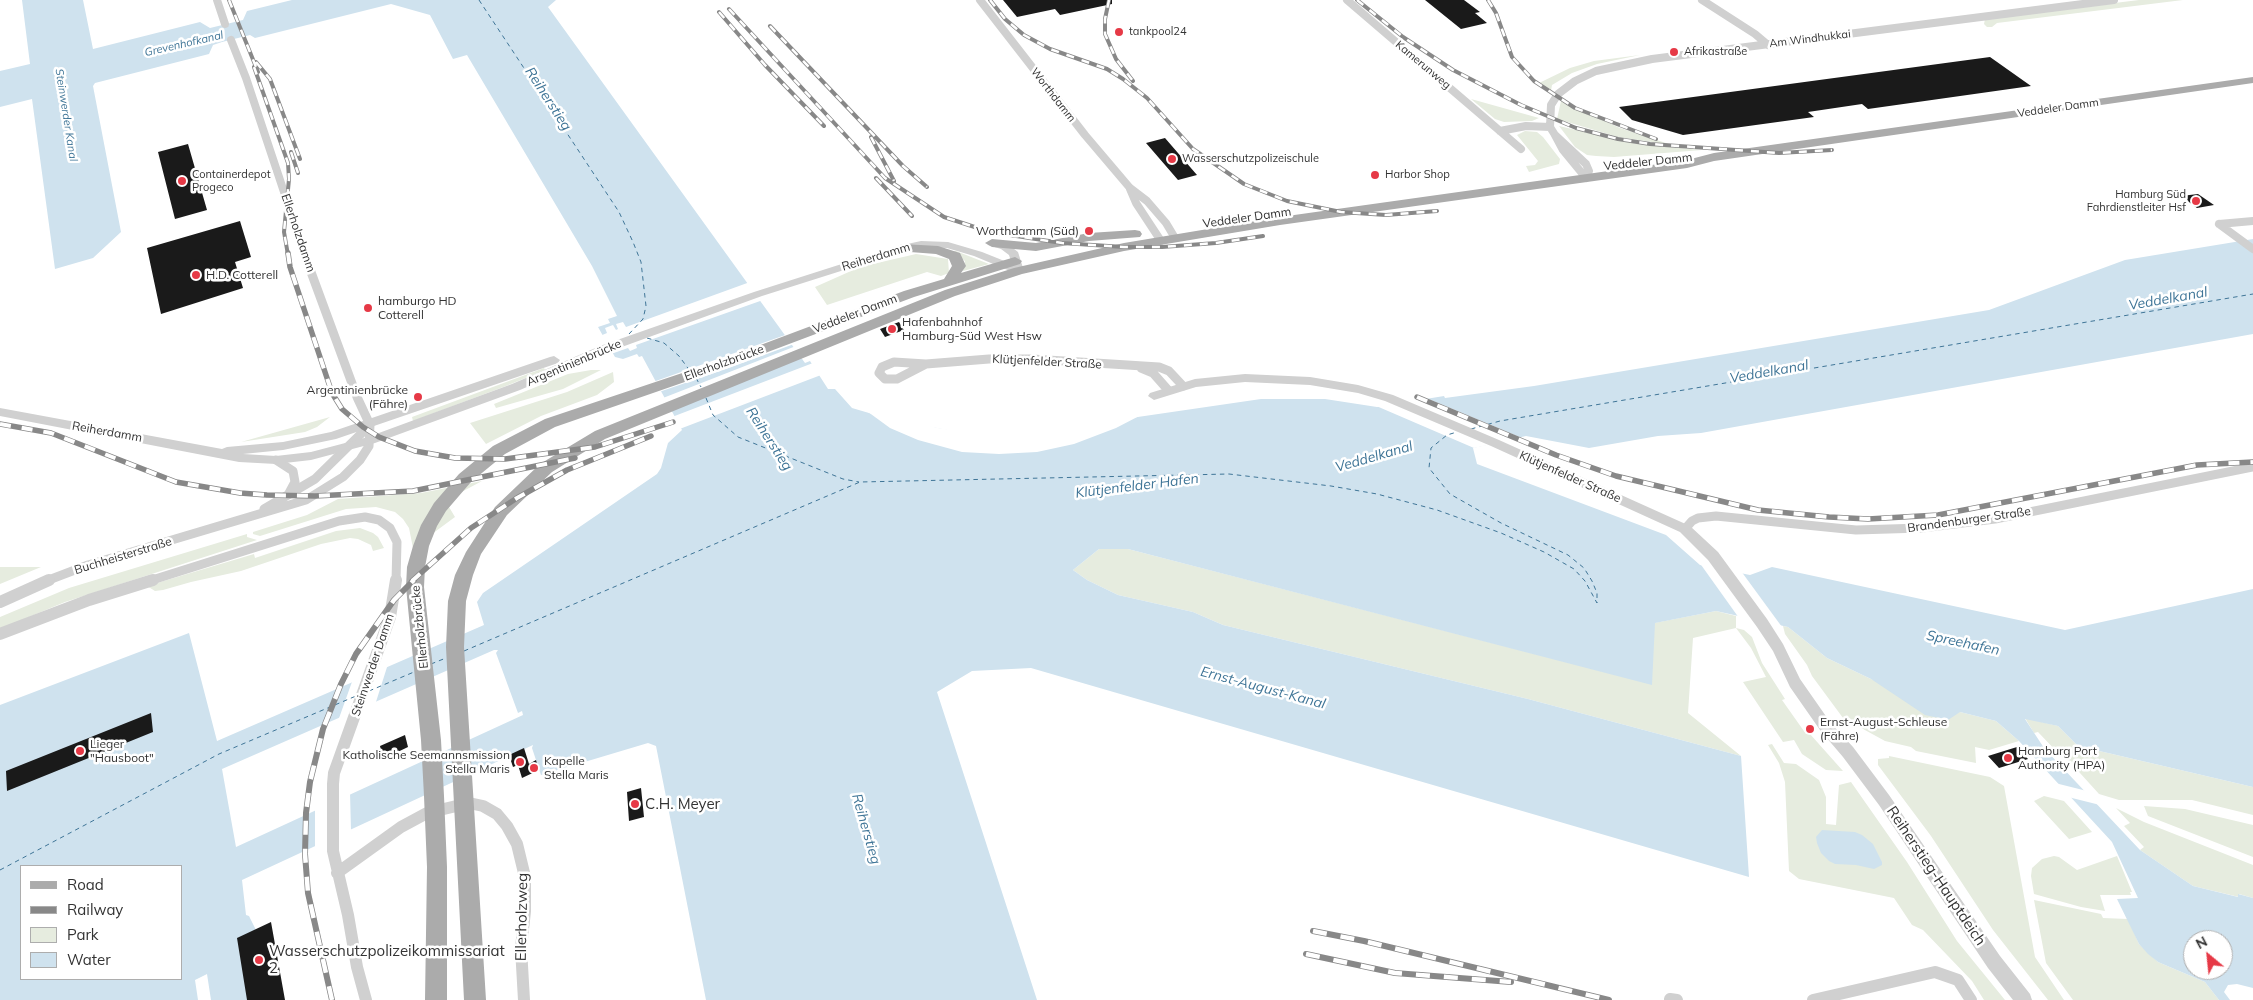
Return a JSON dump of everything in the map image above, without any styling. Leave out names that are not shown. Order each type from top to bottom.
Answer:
[{"type":"main road","name":"Veddeler Damm","points":[[798,345],[871,307],[1002,264],[1018,266],[1158,236],[1272,222],[1585,172],[1687,164],[1714,157],[2253,80]]},
{"type":"main road","name":"Veddeler Damm","points":[[798,345],[950,293],[1018,266],[1135,234],[1158,236]]},
{"type":"main road","points":[[992,243],[1036,247],[1089,238],[1135,234]]},
{"type":"main road","points":[[902,248],[938,250],[955,256],[959,266],[950,280]]},
{"type":"main road","name":"Ellerholzbrücke","points":[[436,1000],[437,867],[431,740],[416,608],[416,567],[427,530],[447,498],[480,464],[522,436],[556,420],[798,345]]},
{"type":"main road","name":"Ellerholzbrücke","points":[[475,1000],[455,625],[457,601],[464,575],[474,552],[487,529],[501,511],[535,476],[587,442],[631,420],[798,345]]},
{"type":"street","points":[[217,0],[225,24]]},
{"type":"street","name":"Worthdamm","points":[[980,0],[1080,130],[1130,188],[1147,201],[1173,234]]},
{"type":"street","name":"Kamerunweg","points":[[1347,0],[1521,150]]},
{"type":"street","points":[[1702,0],[1768,44]]},
{"type":"street","name":"Am Windhukkai","points":[[1550,126],[1551,105],[1558,94],[1574,81],[1591,73],[1637,62],[2114,0]]},
{"type":"street","name":"Ellerholzdamm","points":[[231,40],[246,78],[294,226],[366,426]]},
{"type":"street","points":[[1500,131],[1526,126],[1550,126],[1563,150],[1585,172]]},
{"type":"street","name":"Worthdamm","points":[[1130,188],[1136,203],[1158,236]]},
{"type":"street","points":[[2253,221],[2219,224],[2253,249]]},
{"type":"street","points":[[992,243],[1012,251],[1018,266]]},
{"type":"street","name":"Reiherdamm","points":[[778,289],[902,248],[929,244],[948,245],[1002,264]]},
{"type":"street","name":"Argentinienbrücke","points":[[370,440],[516,387],[604,350],[758,294],[778,289]]},
{"type":"street","name":"Klütjenfelder Straße","points":[[926,364],[1004,358],[1138,367],[1154,366],[1164,369],[1183,386]]},
{"type":"street","name":"Argentinienbrücke","points":[[366,426],[554,360]]},
{"type":"street","name":"Klütjenfelder Straße","points":[[1138,367],[1153,373],[1168,390]]},
{"type":"street","name":"Klütjenfelder Straße","points":[[1154,396],[1183,386],[1228,379],[1286,379],[1342,386],[1395,401],[1495,443],[1685,529],[1700,541],[1762,623],[1778,648],[1795,683],[1825,726],[1848,752]]},
{"type":"street","name":"Reiherdamm","points":[[0,412],[239,458],[276,460],[317,455],[370,440]]},
{"type":"street","name":"Buchheisterstraße","points":[[0,602],[81,568],[291,506],[326,489],[353,468],[365,454],[370,440],[366,426]]},
{"type":"street","name":"Buchheisterstraße","points":[[249,518],[315,479],[349,447],[366,426]]},
{"type":"street","name":"Reiherdamm","points":[[215,452],[298,444],[366,426]]},
{"type":"street","points":[[276,460],[293,471],[294,482],[288,496]]},
{"type":"street","name":"Brandenburger Straße","points":[[1685,529],[1692,521],[1698,518],[1716,516],[1856,530],[1922,528],[1995,519],[2253,467]]},
{"type":"street","name":"Steinwerder Damm","points":[[0,634],[51,613],[161,576],[325,525],[365,517],[384,523],[395,533],[398,542],[394,600],[334,774],[333,790],[333,851],[336,873],[348,915],[357,967],[366,1000]]},
{"type":"street","name":"Reiherstieg-Hauptdeich","points":[[1848,752],[1884,800],[1994,962],[2024,1000]]},
{"type":"street","name":"Ellerholzweg","points":[[336,873],[401,827],[438,810],[463,804],[476,804],[497,814],[507,826],[517,844],[524,877],[525,911],[520,948],[524,1000]]},
{"type":"street","points":[[1813,1000],[1935,972],[1958,980],[1970,1000]]},
{"type":"green space","points":[[2139,0],[2183,0],[1997,23],[1992,27],[1987,27],[1984,24],[1985,19]]},
{"type":"green space","points":[[1640,55],[1597,64],[1572,73],[1552,85],[1551,91],[1539,83],[1570,68],[1594,61]]},
{"type":"green space","points":[[1471,99],[1539,118],[1532,121],[1504,122],[1495,119]]},
{"type":"green space","points":[[1561,101],[1620,128],[1672,145],[1618,137],[1557,119]]},
{"type":"green space","points":[[1559,126],[1637,144],[1702,150],[1614,157],[1587,155],[1575,147]]},
{"type":"green space","points":[[1525,131],[1537,132],[1543,137],[1560,159],[1559,164],[1529,172],[1526,166],[1535,165],[1538,161],[1517,135]]},
{"type":"green space","points":[[952,251],[989,264],[963,271],[965,261]]},
{"type":"green space","points":[[916,254],[948,259],[949,273],[941,276],[927,272],[827,305],[815,287],[860,267]]},
{"type":"green space","points":[[544,368],[545,370],[506,386],[413,421],[412,417]]},
{"type":"green space","points":[[601,370],[563,389],[496,408],[494,404],[568,374]]},
{"type":"green space","points":[[613,372],[614,382],[597,395],[541,416],[486,444],[470,423],[567,392]]},
{"type":"green space","points":[[330,417],[317,427],[305,432],[241,442]]},
{"type":"green space","points":[[482,481],[456,495],[449,507],[455,517],[413,548],[409,528],[403,519],[395,512],[376,507],[346,509],[260,536],[253,534],[253,532],[307,515],[338,499],[421,493]]},
{"type":"green space","points":[[360,528],[378,537],[384,548],[373,551],[371,545],[358,539],[350,538],[321,544],[241,571],[163,590],[155,591],[147,586],[254,554],[255,558],[336,531]]},
{"type":"green space","points":[[247,534],[247,537],[257,540],[65,602],[0,629],[0,617],[69,588]]},
{"type":"green space","points":[[1099,549],[1128,549],[1651,684],[1654,623],[1716,611],[1736,616],[1736,628],[1693,638],[1688,713],[1741,756],[1528,699],[1223,625],[1193,612],[1118,595],[1087,580],[1073,570]]},
{"type":"green space","points":[[0,567],[41,567],[0,584]]},
{"type":"green space","points":[[1783,626],[1788,627],[1827,658],[1871,679],[1960,712],[1996,721],[2019,741],[1989,750],[1975,747],[1976,763],[1916,751],[1911,747],[1885,741],[1843,718],[1812,676],[1807,665],[1785,634]]},
{"type":"green space","points":[[1736,628],[1744,630],[1752,637],[1762,663],[1785,699],[1782,700],[1806,734],[1810,734],[1843,771],[1826,770],[1802,754],[1794,740],[1783,742],[1743,682],[1766,677],[1751,648]]},
{"type":"green space","points":[[2025,718],[2058,726],[2078,746],[2253,787],[2253,815],[2192,800],[2119,800],[2099,794],[2061,752],[2058,753],[2038,732],[2034,733]]},
{"type":"green space","points":[[1772,744],[1784,763],[1796,764],[1819,780],[1826,797],[1826,824],[1836,825],[1839,785],[1851,782],[1907,862],[1957,941],[2005,1000],[1984,1000],[1972,981],[1923,930],[1912,925],[1894,898],[1799,879],[1789,871],[1785,782],[1779,763],[1768,745]]},
{"type":"green space","points":[[1889,756],[1990,777],[2004,786],[2035,957],[2064,1000],[2048,1000],[1993,930],[1931,836],[1878,765],[1878,759],[1889,758]]},
{"type":"green space","points":[[2044,796],[2064,801],[2092,832],[2069,839],[2034,801]]},
{"type":"green space","points":[[2144,806],[2185,809],[2253,825],[2253,857],[2148,816]]},
{"type":"green space","points":[[2116,808],[2144,822],[2253,865],[2253,898],[2239,894],[2239,897],[2193,886],[2140,850],[2144,847],[2124,826],[2130,823]]},
{"type":"green space","points":[[2054,856],[2059,857],[2077,870],[2117,856],[2132,892],[2130,892],[2131,895],[2100,895],[2105,911],[2081,907],[2034,894],[2031,876],[2032,868],[2042,859]]},
{"type":"green space","points":[[2034,900],[2101,914],[2103,918],[2128,919],[2139,944],[2158,962],[2183,973],[2183,980],[2200,980],[2205,982],[2219,1000],[2073,1000],[2046,963]]},
{"type":"water","points":[[22,0],[83,0],[93,49],[200,22],[210,28],[243,20],[247,11],[292,0],[556,0],[548,7],[805,363],[810,361],[828,389],[835,389],[852,408],[886,418],[983,437],[1026,437],[1124,419],[1261,399],[1325,399],[1377,407],[1444,396],[1445,398],[1534,386],[1989,310],[2125,260],[2253,239],[2253,334],[1701,433],[1658,436],[1589,448],[1526,436],[1473,448],[1477,464],[1666,535],[1700,565],[1750,575],[1772,567],[2065,630],[2253,589],[2253,787],[2078,746],[2058,726],[2025,719],[2044,748],[2140,850],[2193,886],[2238,897],[2238,894],[2253,898],[2253,988],[2237,984],[2228,985],[2224,992],[2230,1000],[2219,1000],[2205,982],[2200,980],[2233,980],[2233,930],[2183,930],[2183,973],[2158,962],[2148,954],[2139,944],[2117,899],[2138,898],[2112,842],[2019,741],[1996,721],[1960,712],[1948,720],[1925,715],[1871,679],[1827,658],[1788,627],[1716,611],[1655,623],[1652,685],[1128,549],[1099,549],[1073,570],[1087,580],[1118,595],[1193,612],[1223,625],[1528,699],[1741,756],[1749,877],[1031,668],[972,671],[937,692],[1037,1000],[706,1000],[656,746],[648,743],[541,775],[532,748],[533,745],[242,880],[246,915],[249,916],[256,930],[267,1000],[0,1000],[0,705],[189,633],[217,741],[484,625],[477,602],[483,593],[657,474],[661,468],[668,443],[682,430],[642,356],[639,357],[637,354],[623,359],[615,357],[598,327],[610,323],[608,319],[617,316],[592,266],[467,55],[453,59],[430,15],[391,4],[255,38],[250,35],[222,42],[213,45],[209,54],[95,83],[93,86],[121,232],[93,258],[55,269],[32,99],[0,107],[0,71],[30,64]],"holes":[[[494,650],[498,650],[496,653],[518,713],[522,711],[523,715],[236,847],[222,769]]]},
{"type":"water","points":[[1822,830],[1855,832],[1862,835],[1873,844],[1882,865],[1874,869],[1856,865],[1835,864],[1829,861],[1821,853],[1817,843],[1816,837]]},
{"type":"pier","points":[[750,282],[763,300],[636,345],[637,348],[630,351],[628,348],[611,354],[600,336],[607,333],[605,328],[613,325],[616,330],[618,329],[616,324],[623,322],[626,327]]},
{"type":"pier","points":[[788,334],[794,344],[726,369],[659,392],[653,382]]},
{"type":"pier","points":[[796,346],[804,357],[669,411],[664,401],[663,398]]},
{"type":"pier","points":[[813,363],[821,375],[677,430],[672,417]]},
{"type":"pier","points":[[1424,397],[1522,438],[1474,448],[1374,405]]},
{"type":"pier","points":[[864,409],[938,428],[994,436],[1028,435],[1143,414],[1116,428],[1074,444],[1037,452],[999,454],[962,452],[918,440],[890,428]]},
{"type":"pier","points":[[1699,562],[1741,571],[1782,627],[1739,618]]},
{"type":"pier","points":[[388,664],[375,705],[338,721],[353,679]]},
{"type":"pier","points":[[2055,783],[2087,791],[2100,805],[2068,797]]},
{"type":"pier","points":[[350,792],[351,831],[315,849],[315,808]]},
{"type":"pier","points":[[207,974],[211,1000],[198,1000],[195,980]]},
{"type":"building","points":[[1003,0],[1112,0],[1112,4],[1060,15],[1055,9],[1017,17]]},
{"type":"building","points":[[1425,0],[1464,0],[1480,12],[1475,13],[1487,23],[1461,29]]},
{"type":"building","points":[[1990,57],[2031,86],[1868,109],[1862,104],[1808,112],[1814,117],[1683,135],[1632,120],[1619,107]]},
{"type":"building","name":"Wasserschutzpolizeischule","points":[[1165,138],[1197,175],[1178,180],[1146,143]]},
{"type":"building","name":"Containerdepot Progeco","points":[[188,144],[207,210],[175,219],[158,152]]},
{"type":"building","name":"Hamburg Süd Fahrdienstleiter Hsf","points":[[2198,194],[2214,205],[2197,208],[2181,196]]},
{"type":"building","name":"H.D. Cotterell","points":[[240,221],[251,257],[235,262],[243,288],[161,314],[147,248]]},
{"type":"building","name":"Hafenbahnhof Hamburg-Süd West Hsw","points":[[899,322],[904,330],[885,337],[880,329]]},
{"type":"building","name":"Lieger \"Hausboot\"","points":[[151,713],[153,732],[7,791],[6,771]]},
{"type":"building","points":[[405,735],[408,747],[383,759],[380,746]]},
{"type":"building","name":"Hamburg Port Authority (HPA)","points":[[2017,747],[2028,759],[1999,768],[1988,756]]},
{"type":"building","name":"Katholische Seemannsmission Stella Maris","points":[[524,748],[529,764],[536,760],[539,770],[522,778],[518,765],[513,767],[509,755]]},
{"type":"building","name":"C.H. Meyer","points":[[641,788],[644,817],[629,821],[627,792]]},
{"type":"building","name":"Wasserschutzpolizeikommissariat 2","points":[[271,922],[285,1000],[247,1000],[237,938]]},
{"type":"ferry route","points":[[479,0],[619,212],[633,242],[641,262],[646,306],[643,319],[629,334]]},
{"type":"ferry route","points":[[1471,429],[1500,421],[2253,294]]},
{"type":"ferry route","points":[[647,338],[664,343],[679,356],[690,371]]},
{"type":"ferry route","points":[[696,378],[701,387]]},
{"type":"ferry route","points":[[706,398],[713,415],[738,437],[843,479],[859,482]]},
{"type":"ferry route","points":[[464,651],[860,482],[1229,474],[1331,486],[1377,494],[1437,510],[1501,533],[1544,552],[1574,569],[1585,581],[1597,603],[1597,593],[1592,581],[1584,568],[1568,555],[1501,523],[1450,494],[1429,468],[1431,448],[1447,435],[1457,432]]},
{"type":"ferry route","points":[[431,664],[446,658]]},
{"type":"ferry route","points":[[369,691],[414,672]]},
{"type":"ferry route","points":[[0,870],[219,754],[356,696]]},
{"type":"railway","points":[[229,0],[258,72]]},
{"type":"railway","points":[[990,0],[1005,19],[1024,35],[1050,49],[1107,69],[1123,79],[1147,98],[1193,149],[1244,184],[1287,201],[1341,212],[1386,215],[1437,211]]},
{"type":"railway","points":[[1109,0],[1105,19],[1105,34],[1116,59],[1133,81]]},
{"type":"railway","points":[[1357,0],[1403,37],[1453,70],[1521,105],[1576,128],[1618,139],[1650,144],[1779,153],[1832,150]]},
{"type":"railway","points":[[1488,0],[1496,13],[1512,57],[1534,81],[1575,108],[1656,139]]},
{"type":"railway","points":[[729,9],[885,178],[944,217],[990,232],[1062,243],[1124,247],[1162,247],[1216,243],[1263,236]]},
{"type":"railway","points":[[719,12],[765,65],[824,126]]},
{"type":"railway","points":[[770,26],[903,166],[927,187]]},
{"type":"railway","points":[[256,62],[270,79],[300,159]]},
{"type":"railway","points":[[254,67],[288,163],[289,179],[284,232],[288,255]]},
{"type":"railway","points":[[871,137],[894,181]]},
{"type":"railway","points":[[291,152],[298,173]]},
{"type":"railway","points":[[876,178],[912,216]]},
{"type":"railway","points":[[288,253],[290,267],[332,393],[342,409],[363,427],[379,437],[415,451],[455,458],[505,459],[595,447],[673,422]]},
{"type":"railway","points":[[1417,397],[1556,455],[1616,476],[1758,510],[1829,517],[1868,519],[1938,515],[2197,465],[2253,462]]},
{"type":"railway","points":[[0,424],[51,433],[176,482],[240,493],[267,495],[315,496],[413,491],[575,458]]},
{"type":"railway","points":[[412,581],[471,528],[517,498],[567,470],[651,436]]},
{"type":"railway","points":[[332,1000],[308,893],[305,854],[306,813],[310,782],[323,729],[341,684],[356,654],[394,600],[414,580]]},
{"type":"railway","points":[[1313,931],[1364,941],[1609,1000]]},
{"type":"railway","points":[[1306,954],[1395,973],[1511,982]]},
{"type":"place","name":"tankpool24","points":[[1119,32]]},
{"type":"place","name":"Afrikastraße","points":[[1674,52]]},
{"type":"place","name":"Wasserschutzpolizeischule","points":[[1172,159]]},
{"type":"place","name":"Harbor Shop","points":[[1375,175]]},
{"type":"place","name":"Containerdepot Progeco","points":[[182,181]]},
{"type":"place","name":"Hamburg Süd Fahrdienstleiter Hsf","points":[[2196,201]]},
{"type":"place","name":"Worthdamm (Süd)","points":[[1089,231]]},
{"type":"place","name":"H.D. Cotterell","points":[[196,275]]},
{"type":"place","name":"hamburgo HD Cotterell","points":[[368,308]]},
{"type":"place","name":"Hafenbahnhof Hamburg-Süd West Hsw","points":[[892,329]]},
{"type":"place","name":"Argentinienbrücke (Fähre)","points":[[418,397]]},
{"type":"place","name":"Ernst-August-Schleuse (Fähre)","points":[[1810,729]]},
{"type":"place","name":"Lieger \"Hausboot\"","points":[[80,751]]},
{"type":"place","name":"Hamburg Port Authority (HPA)","points":[[2008,758]]},
{"type":"place","name":"Katholische Seemannsmission Stella Maris","points":[[520,762]]},
{"type":"place","name":"Kapelle Stella Maris","points":[[534,768]]},
{"type":"place","name":"C.H. Meyer","points":[[635,804]]},
{"type":"place","name":"Wasserschutzpolizeikommissariat 2","points":[[259,960]]},
{"type":"water label","name":"Grevenhofkanal","points":[[184,44]]},
{"type":"water label","name":"Reiherstieg","points":[[548,99]]},
{"type":"water label","name":"Steinwerder Kanal","points":[[66,115]]},
{"type":"water label","name":"Veddelkanal","points":[[2168,299]]},
{"type":"water label","name":"Veddelkanal","points":[[1769,372]]},
{"type":"water label","name":"Reiherstieg","points":[[769,439]]},
{"type":"water label","name":"Veddelkanal","points":[[1374,457]]},
{"type":"water label","name":"Klütjenfelder Hafen","points":[[1137,486]]},
{"type":"water label","name":"Spreehafen","points":[[1963,643]]},
{"type":"water label","name":"Ernst-August-Kanal","points":[[1263,688]]},
{"type":"water label","name":"Reiherstieg","points":[[866,829]]}]
